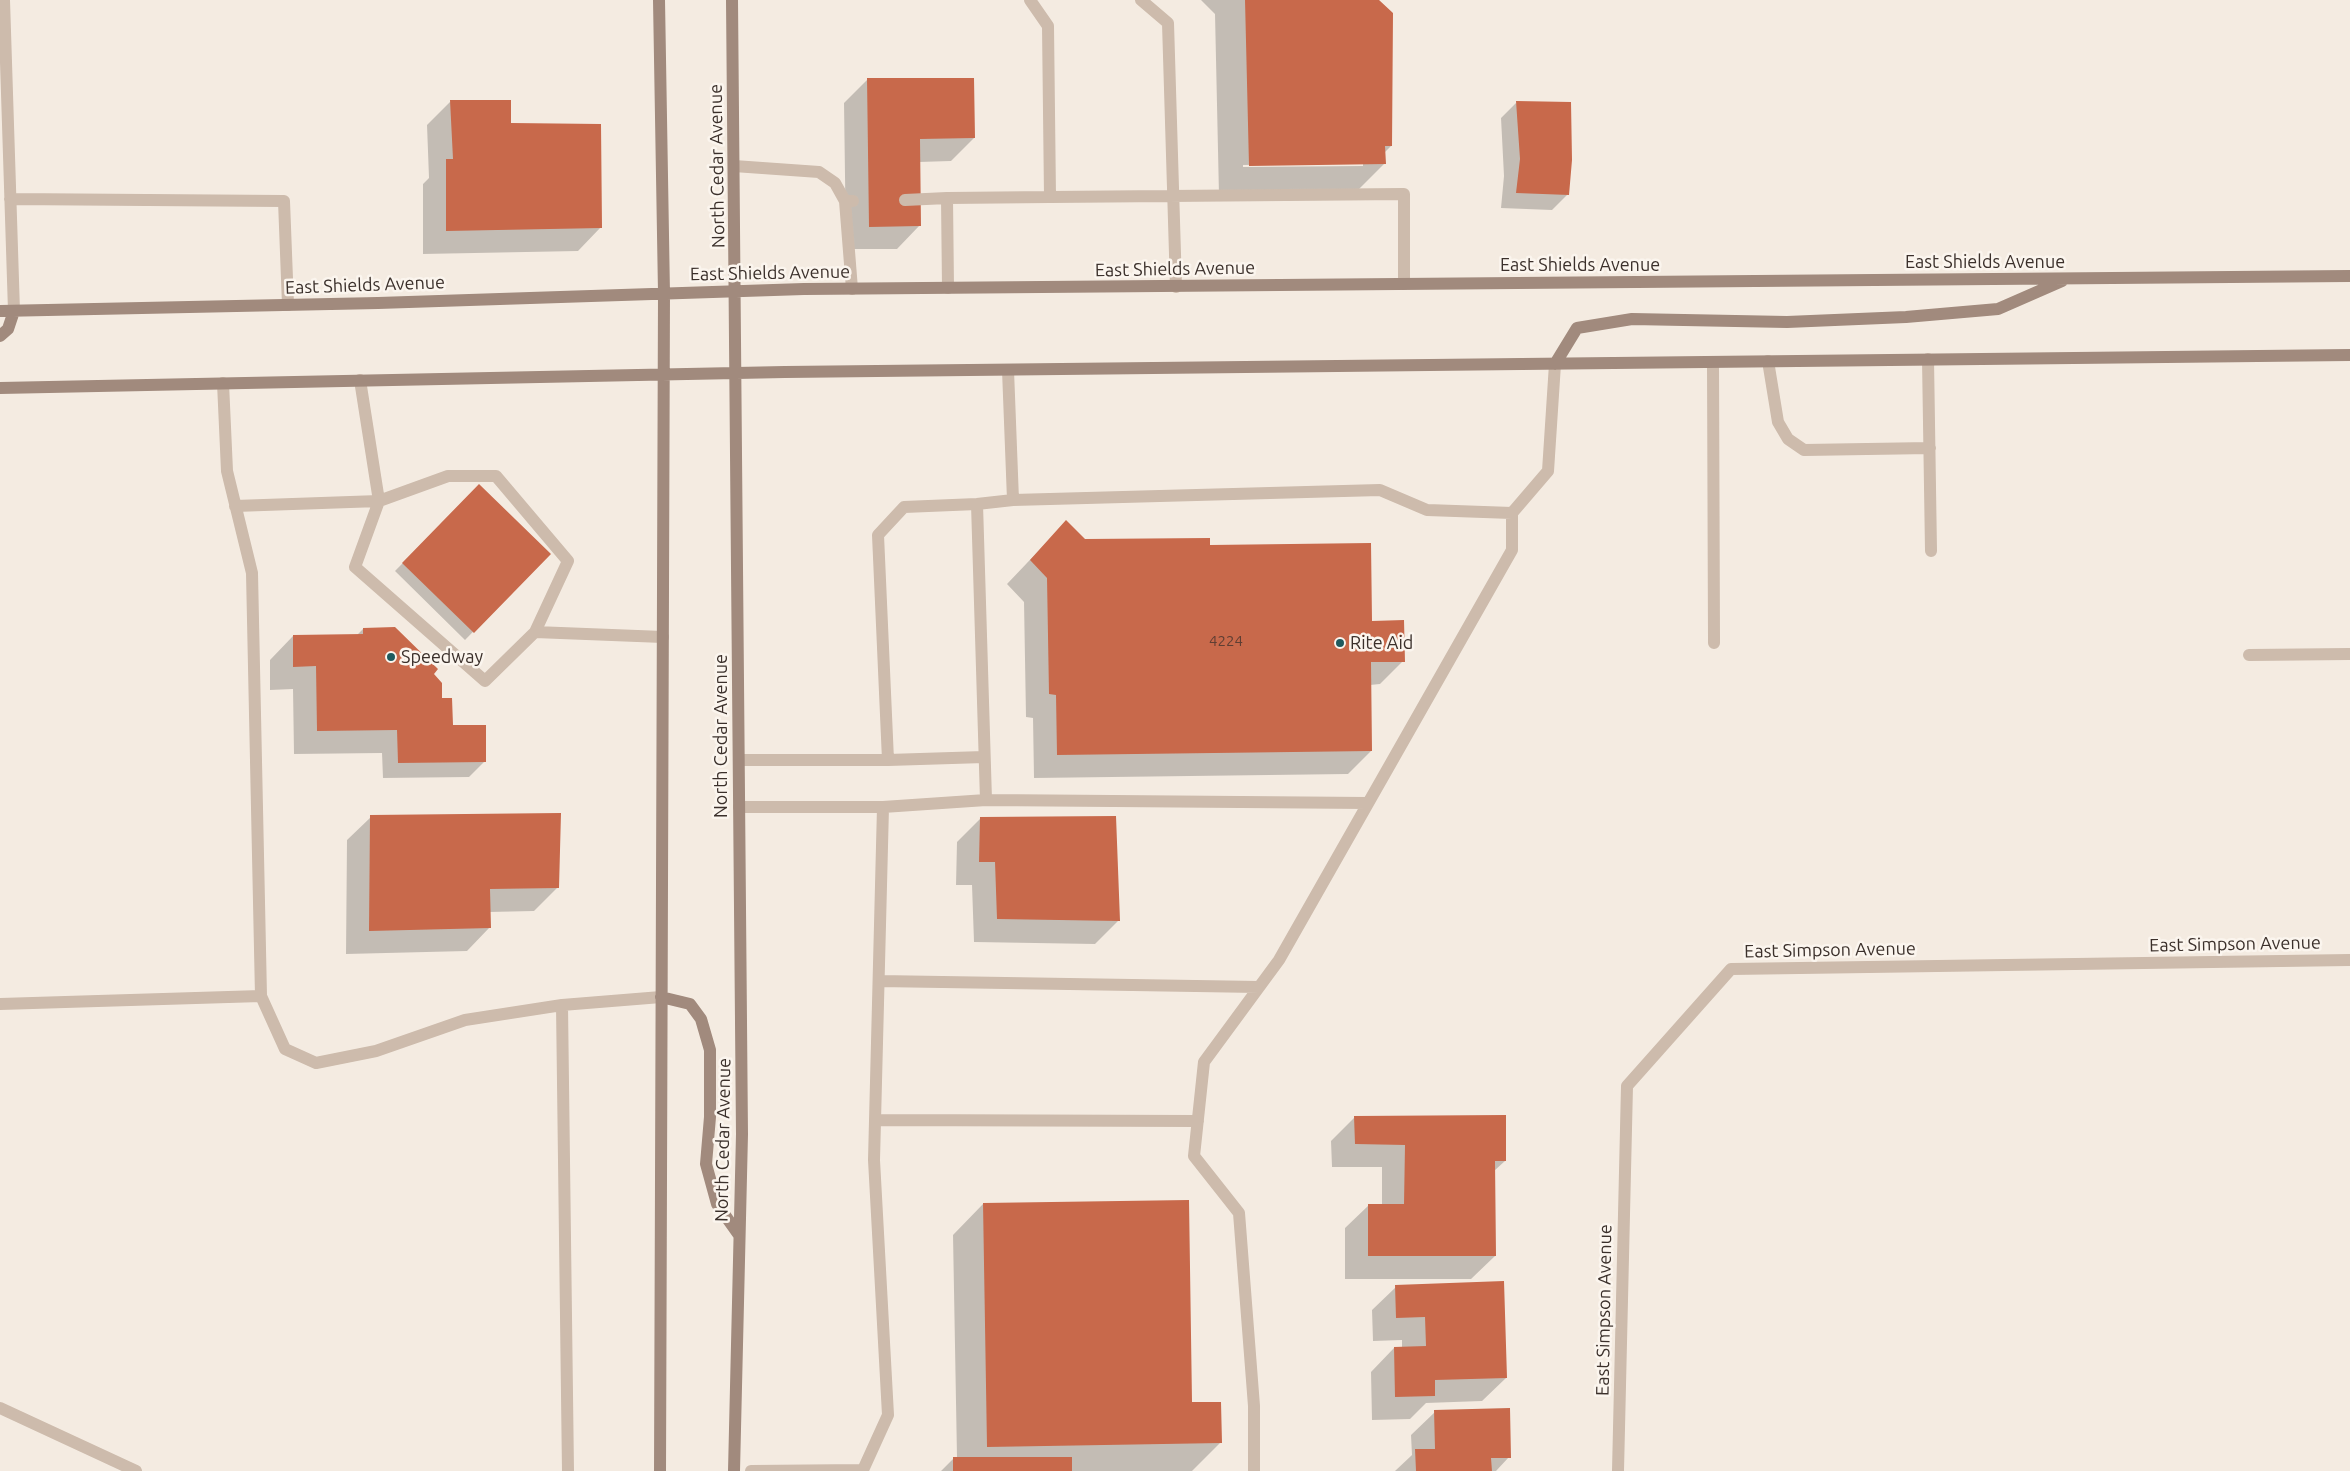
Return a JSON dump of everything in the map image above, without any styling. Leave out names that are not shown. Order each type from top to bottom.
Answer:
[{"type":"main road","points":[[659,0],[664,293],[660,1471]]},
{"type":"main road","name":"North Cedar Avenue","points":[[732,0],[742,1134],[734,1471]]},
{"type":"main road","name":"East Shields Avenue","points":[[0,311],[288,305],[735,290],[2350,276]]},
{"type":"main road","points":[[1556,364],[1578,328],[1632,319],[1787,322],[1906,317],[1998,310],[2067,279]]},
{"type":"main road","points":[[0,336],[8,329],[14,311]]},
{"type":"main road","points":[[0,388],[663,374],[2350,355]]},
{"type":"main road","points":[[661,996],[690,1004],[700,1019],[710,1050],[710,1117],[706,1164],[717,1204],[739,1235]]},
{"type":"street","points":[[4,0],[14,311]]},
{"type":"street","points":[[1030,0],[1048,26],[1050,197]]},
{"type":"street","points":[[1141,0],[1168,23],[1176,287]]},
{"type":"street","points":[[734,166],[819,172],[835,183],[849,201],[852,289]]},
{"type":"street","points":[[905,200],[1173,195],[1404,194],[1404,284]]},
{"type":"street","points":[[948,198],[948,288]]},
{"type":"street","points":[[10,199],[284,201],[288,305]]},
{"type":"street","points":[[1928,359],[1932,551]]},
{"type":"street","points":[[1768,361],[1778,422],[1788,439],[1804,450],[1930,448]]},
{"type":"street","points":[[1713,362],[1714,644]]},
{"type":"street","points":[[1254,1471],[1254,1406],[1240,1213],[1194,1156],[1204,1062],[1279,960],[1512,550],[1512,513],[1548,471],[1556,364]]},
{"type":"street","points":[[1008,370],[1013,500]]},
{"type":"street","points":[[235,506],[379,501],[448,476],[496,476],[568,561],[535,632],[485,681],[355,567],[379,501],[360,380]]},
{"type":"street","points":[[223,383],[227,471],[252,573],[261,996],[285,1049],[316,1063],[376,1051],[465,1020],[562,1005],[661,996]]},
{"type":"street","points":[[888,760],[878,535],[904,507],[977,504],[1013,500],[1380,490],[1427,510],[1512,513]]},
{"type":"street","points":[[977,504],[986,800]]},
{"type":"street","points":[[535,632],[663,637]]},
{"type":"street","points":[[2249,654],[2350,654]]},
{"type":"street","points":[[739,760],[888,760],[984,757]]},
{"type":"street","points":[[739,807],[883,807],[986,800],[1368,804]]},
{"type":"street","points":[[751,1471],[863,1470],[888,1415],[874,1160],[883,807]]},
{"type":"street","name":"East Simpson Avenue","points":[[1618,1471],[1627,1086],[1731,969],[2350,960]]},
{"type":"street","points":[[879,981],[1259,987]]},
{"type":"street","points":[[0,1004],[261,996]]},
{"type":"street","points":[[562,1005],[568,1471]]},
{"type":"street","points":[[875,1120],[1198,1121]]},
{"type":"street","points":[[0,1408],[136,1471]]},
{"type":"building","points":[[1245,0],[1379,0],[1393,13],[1392,146],[1385,146],[1386,164],[1249,166]]},
{"type":"building","points":[[867,78],[974,78],[975,138],[920,139],[921,226],[869,227]]},
{"type":"building","points":[[450,100],[511,100],[511,123],[601,124],[602,228],[446,231],[446,159],[453,159]]},
{"type":"building","points":[[1516,101],[1571,102],[1572,160],[1569,195],[1516,193],[1520,159]]},
{"type":"building","points":[[479,484],[551,554],[474,633],[402,563]]},
{"type":"building","name":"Rite Aid","points":[[1066,520],[1085,539],[1210,538],[1210,545],[1371,543],[1372,621],[1404,620],[1405,662],[1371,662],[1372,751],[1057,755],[1056,695],[1049,694],[1047,578],[1030,560]]},
{"type":"building","points":[[395,627],[438,669],[434,674],[442,683],[442,698],[452,698],[453,725],[486,725],[486,762],[398,763],[397,730],[317,731],[316,666],[293,667],[293,635],[363,634],[363,628]]},
{"type":"building","points":[[561,813],[559,888],[490,889],[491,928],[369,931],[370,815]]},
{"type":"building","points":[[1116,816],[1120,921],[997,919],[995,862],[979,862],[980,817]]},
{"type":"building","points":[[1506,1115],[1506,1161],[1495,1161],[1496,1256],[1368,1256],[1368,1204],[1404,1204],[1405,1145],[1355,1144],[1354,1116]]},
{"type":"building","points":[[1189,1200],[1192,1402],[1221,1402],[1222,1443],[987,1447],[983,1203]]},
{"type":"building","points":[[1504,1281],[1507,1378],[1435,1380],[1435,1396],[1395,1397],[1394,1347],[1426,1346],[1425,1317],[1396,1318],[1395,1285]]},
{"type":"building","points":[[1510,1408],[1511,1458],[1491,1458],[1492,1471],[1416,1471],[1415,1449],[1435,1449],[1434,1410]]},
{"type":"building","points":[[953,1457],[1072,1457],[1072,1471],[953,1471]]},
{"type":"place","name":"Rite Aid","points":[[1340,643]]},
{"type":"place","name":"Speedway","points":[[391,657]]}]
